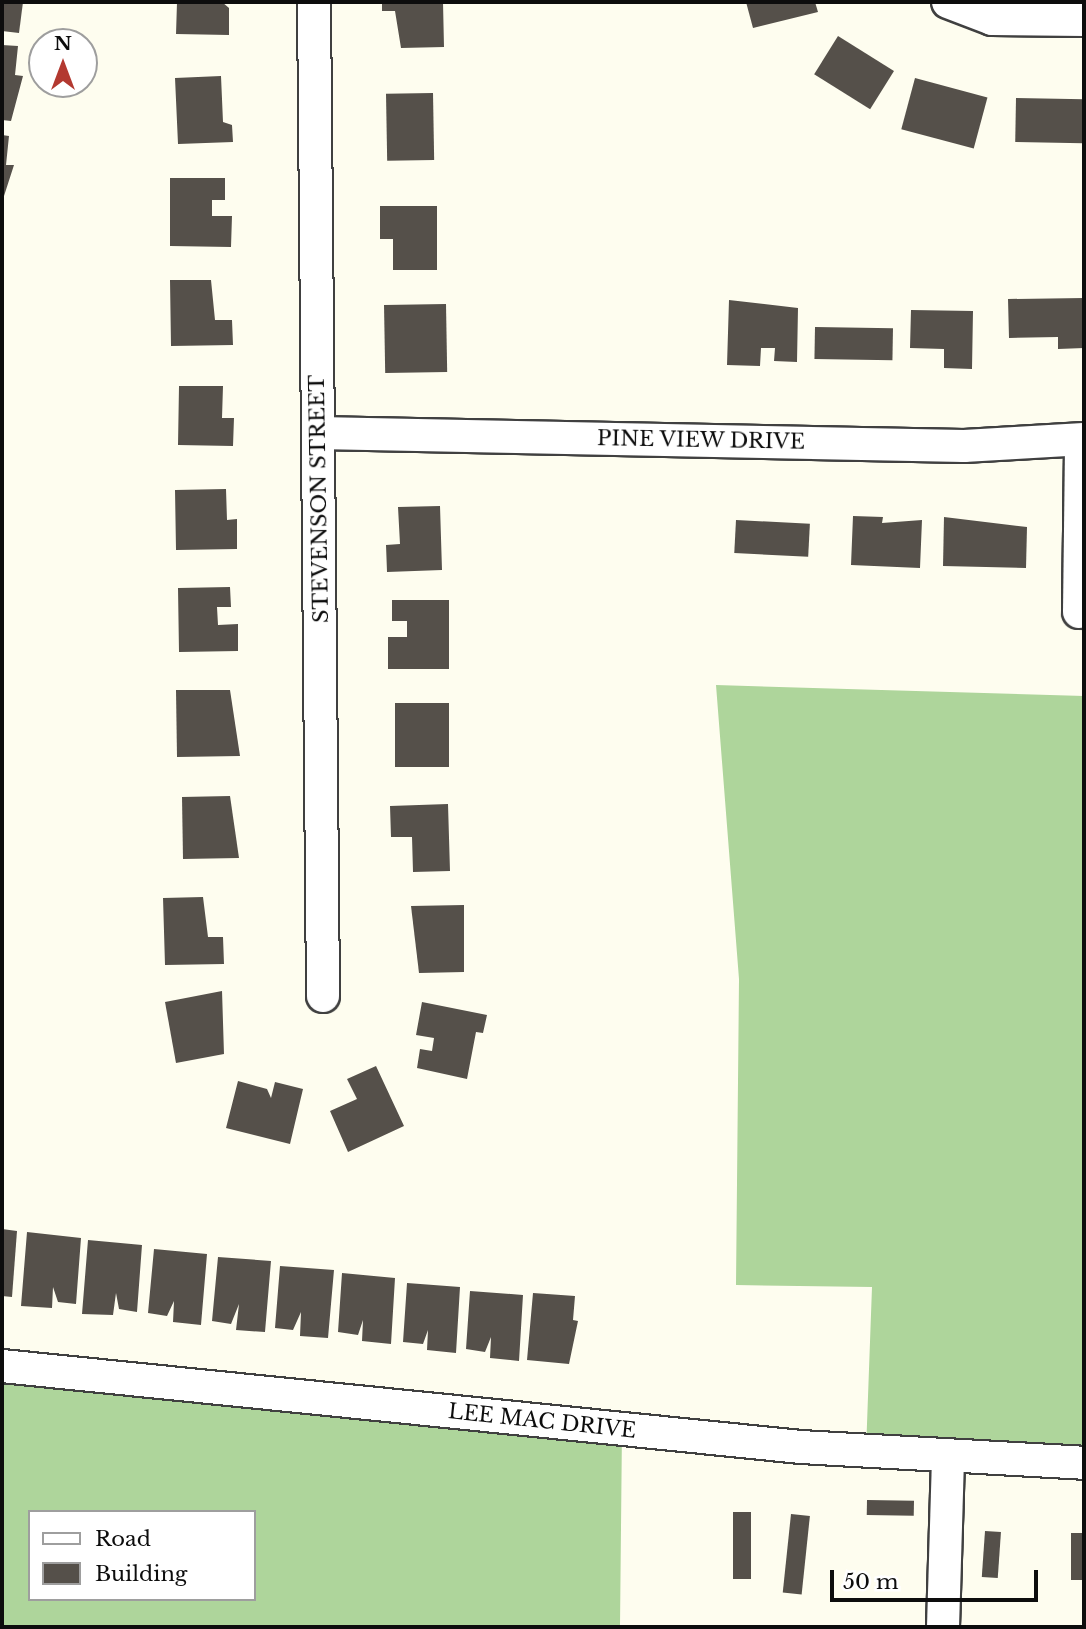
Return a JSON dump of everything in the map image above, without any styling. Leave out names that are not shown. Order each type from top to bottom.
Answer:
[{"type":"street","name":"STEVENSON STREET","points":[[314,2],[323,996]]},
{"type":"street","points":[[948,2],[992,19],[1084,20]]},
{"type":"street","name":"PINE VIEW DRIVE","points":[[318,433],[964,446],[1082,440]]},
{"type":"street","points":[[1079,612],[1082,440]]},
{"type":"street","name":"LEE MAC DRIVE","points":[[2,1366],[948,1457],[1084,1463]]},
{"type":"street","points":[[943,1627],[948,1457]]},
{"type":"green space","points":[[716,685],[1084,696],[1084,1462],[866,1451],[872,1287],[736,1285],[739,979]]},
{"type":"green space","points":[[2,1366],[622,1429],[620,1627],[2,1627]]},
{"type":"building","points":[[2,2],[23,2],[19,33],[2,31]]},
{"type":"building","points":[[177,2],[222,2],[229,8],[229,35],[176,34]]},
{"type":"building","points":[[382,2],[443,2],[444,47],[401,48],[395,11],[382,11]]},
{"type":"building","points":[[746,2],[815,2],[818,12],[753,28]]},
{"type":"building","points":[[838,36],[894,71],[870,109],[814,74]]},
{"type":"building","points":[[2,45],[18,46],[15,75],[23,76],[11,121],[2,120]]},
{"type":"building","points":[[221,76],[223,122],[232,125],[233,142],[178,144],[175,78]]},
{"type":"building","points":[[915,78],[987,97],[974,149],[901,129]]},
{"type":"building","points":[[433,93],[434,160],[387,161],[386,94]]},
{"type":"building","points":[[1016,98],[1084,99],[1083,143],[1015,142]]},
{"type":"building","points":[[2,135],[9,136],[6,165],[14,165],[4,196]]},
{"type":"building","points":[[170,178],[225,178],[225,200],[212,200],[212,216],[232,216],[231,247],[170,246]]},
{"type":"building","points":[[380,206],[437,206],[437,270],[393,270],[393,239],[380,239]]},
{"type":"building","points":[[170,280],[211,280],[215,320],[232,320],[233,345],[171,346]]},
{"type":"building","points":[[1084,298],[1084,348],[1058,349],[1058,337],[1009,338],[1008,299]]},
{"type":"building","points":[[729,300],[798,308],[797,362],[774,361],[775,348],[761,348],[760,366],[727,365]]},
{"type":"building","points":[[446,304],[447,372],[385,373],[384,305]]},
{"type":"building","points":[[911,310],[973,311],[972,369],[944,368],[944,349],[910,348]]},
{"type":"building","points":[[815,327],[893,328],[892,360],[814,359]]},
{"type":"building","points":[[179,386],[223,386],[222,418],[234,418],[233,446],[178,445]]},
{"type":"building","points":[[226,489],[227,520],[237,519],[237,549],[176,550],[175,490]]},
{"type":"building","points":[[440,506],[442,570],[387,572],[386,545],[400,544],[398,507]]},
{"type":"building","points":[[853,516],[883,517],[882,523],[922,520],[920,568],[851,565]]},
{"type":"building","points":[[944,517],[1027,527],[1026,568],[943,566]]},
{"type":"building","points":[[736,520],[810,524],[808,557],[734,553]]},
{"type":"building","points":[[230,587],[231,607],[217,607],[218,625],[238,624],[238,651],[179,652],[178,588]]},
{"type":"building","points":[[392,600],[449,600],[449,669],[388,669],[388,637],[407,637],[407,621],[392,621]]},
{"type":"building","points":[[176,690],[230,690],[240,756],[177,757]]},
{"type":"building","points":[[395,703],[449,703],[449,767],[395,767]]},
{"type":"building","points":[[230,796],[239,858],[183,859],[182,797]]},
{"type":"building","points":[[448,804],[450,871],[413,872],[412,837],[391,837],[390,806]]},
{"type":"building","points":[[203,897],[208,937],[223,937],[224,964],[165,965],[163,898]]},
{"type":"building","points":[[464,905],[464,972],[419,973],[411,906]]},
{"type":"building","points":[[222,991],[224,1054],[176,1063],[165,1002]]},
{"type":"building","points":[[422,1002],[487,1015],[483,1033],[476,1032],[467,1079],[417,1068],[420,1049],[432,1051],[434,1038],[416,1035]]},
{"type":"building","points":[[376,1066],[404,1126],[348,1152],[330,1111],[357,1099],[347,1079]]},
{"type":"building","points":[[238,1081],[267,1089],[271,1098],[275,1082],[303,1089],[290,1144],[226,1128]]},
{"type":"building","points":[[2,1229],[17,1231],[12,1297],[2,1296]]},
{"type":"building","points":[[27,1232],[81,1238],[76,1304],[58,1302],[53,1287],[52,1308],[21,1306]]},
{"type":"building","points":[[88,1240],[142,1245],[137,1312],[119,1309],[116,1293],[113,1315],[82,1314]]},
{"type":"building","points":[[154,1249],[207,1254],[201,1325],[173,1322],[174,1301],[167,1316],[148,1313]]},
{"type":"building","points":[[218,1257],[271,1261],[265,1332],[236,1330],[239,1304],[231,1324],[212,1321]]},
{"type":"building","points":[[280,1266],[334,1270],[328,1338],[300,1336],[301,1312],[293,1330],[275,1328]]},
{"type":"building","points":[[342,1273],[395,1278],[391,1344],[362,1341],[363,1320],[358,1335],[338,1332]]},
{"type":"building","points":[[407,1283],[460,1287],[456,1353],[427,1350],[428,1330],[423,1344],[403,1342]]},
{"type":"building","points":[[470,1291],[523,1295],[519,1361],[490,1358],[491,1337],[485,1352],[466,1349]]},
{"type":"building","points":[[533,1293],[575,1296],[573,1320],[578,1321],[569,1364],[527,1360]]},
{"type":"building","points":[[867,1500],[914,1501],[914,1516],[867,1515]]},
{"type":"building","points":[[733,1512],[751,1512],[751,1579],[733,1579]]},
{"type":"building","points":[[791,1514],[810,1516],[802,1595],[783,1593]]},
{"type":"building","points":[[985,1531],[1001,1532],[998,1578],[982,1577]]},
{"type":"building","points":[[1071,1533],[1084,1533],[1084,1580],[1071,1580]]}]
